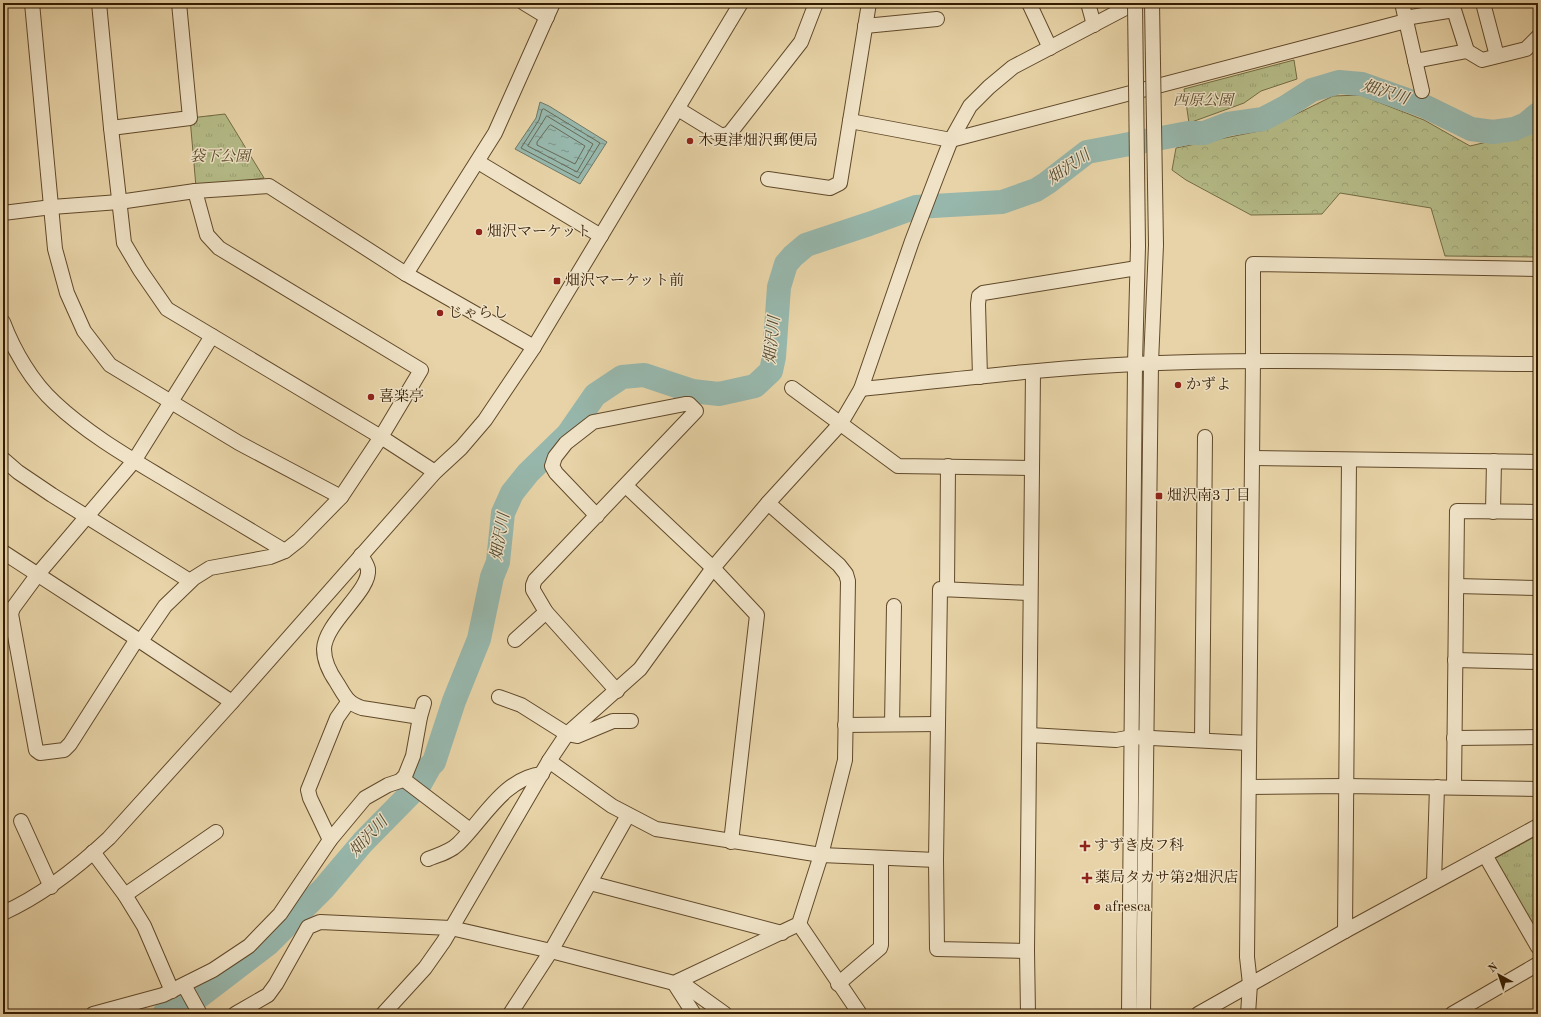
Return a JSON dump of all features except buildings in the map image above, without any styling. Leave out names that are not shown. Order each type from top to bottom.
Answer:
[{"type":"street","points":[[32,3],[55,249],[67,293],[84,331],[110,365],[239,443],[341,497]]},
{"type":"street","points":[[98,3],[124,243],[140,270],[167,309],[381,437],[435,472]]},
{"type":"street","points":[[111,128],[190,118],[179,3]]},
{"type":"street","points":[[524,3],[547,17]]},
{"type":"street","points":[[406,274],[495,133],[554,3]]},
{"type":"street","points":[[3,913],[51,887],[109,838],[232,702],[435,472],[461,448],[485,420],[534,347],[741,3]]},
{"type":"street","points":[[678,109],[722,136],[730,133],[801,42],[816,3]]},
{"type":"street","points":[[768,179],[826,188],[840,184],[868,3]]},
{"type":"street","points":[[1029,3],[1050,48]]},
{"type":"street","points":[[1088,3],[1094,25]]},
{"type":"street","points":[[383,1014],[425,968],[444,941],[450,928],[549,761],[567,734],[640,669],[713,568],[768,503],[841,423],[861,389],[912,241],[938,172],[951,140],[970,106],[989,87],[1012,68],[1135,3],[1138,246],[1135,364],[1129,1014]]},
{"type":"street","points":[[1144,1014],[1151,363],[1156,245],[1152,3]]},
{"type":"street","points":[[1402,3],[1422,91]]},
{"type":"street","points":[[1483,3],[1497,56]]},
{"type":"street","points":[[850,121],[951,140],[1406,20],[1454,10],[1467,51],[1482,60],[1526,49],[1538,37]]},
{"type":"street","points":[[865,26],[937,19]]},
{"type":"street","points":[[1415,61],[1467,51]]},
{"type":"street","points":[[478,162],[601,236]]},
{"type":"street","points":[[3,212],[119,202],[195,191],[269,186],[406,274],[534,347]]},
{"type":"street","points":[[195,191],[207,235],[219,248],[421,370],[381,437],[341,497],[303,536],[285,551],[259,560],[210,568],[190,581],[165,606],[139,640],[70,744],[64,750],[40,753],[36,750],[11,614],[13,608],[38,574],[134,461],[212,336]]},
{"type":"street","points":[[1248,1014],[1250,984],[1247,957],[1253,264],[1538,269]]},
{"type":"street","points":[[980,377],[978,304],[979,296],[983,293],[1137,268]]},
{"type":"street","points":[[3,322],[10,340],[25,366],[54,403],[78,422],[134,461],[285,551]]},
{"type":"street","points":[[861,389],[1033,372],[1151,363],[1253,362],[1538,364]]},
{"type":"street","points":[[1028,1014],[1027,951],[1033,372]]},
{"type":"street","points":[[792,388],[898,466],[1032,468]]},
{"type":"street","points":[[597,516],[556,473],[552,466],[555,457],[566,443],[593,422],[689,404],[696,411],[626,486],[597,516],[535,580],[533,585],[533,590],[546,612],[617,691]]},
{"type":"street","points":[[1202,740],[1205,437]]},
{"type":"street","points":[[1252,458],[1538,462]]},
{"type":"street","points":[[3,459],[18,472],[190,581]]},
{"type":"street","points":[[1345,931],[1345,786],[1349,460]]},
{"type":"street","points":[[1493,512],[1494,461]]},
{"type":"street","points":[[947,589],[948,466]]},
{"type":"street","points":[[626,486],[713,568],[757,615],[731,842]]},
{"type":"street","points":[[677,982],[799,924],[820,855],[845,760],[848,581],[846,574],[839,565],[768,503]]},
{"type":"street","points":[[1454,787],[1458,511],[1538,512]]},
{"type":"street","points":[[3,552],[232,702]]},
{"type":"street","points":[[361,555],[368,569],[367,578],[332,627],[325,641],[325,657],[329,670],[349,701],[354,705],[362,708],[420,717]]},
{"type":"street","points":[[1456,586],[1538,588]]},
{"type":"street","points":[[1027,951],[937,949],[936,860],[940,589],[1030,593]]},
{"type":"street","points":[[892,724],[894,606]]},
{"type":"street","points":[[515,640],[546,612]]},
{"type":"street","points":[[1455,660],[1538,662]]},
{"type":"street","points":[[499,697],[521,705],[567,734],[577,736],[614,721],[631,721]]},
{"type":"street","points":[[330,840],[310,798],[308,790],[337,718],[349,701]]},
{"type":"street","points":[[93,1014],[163,995],[213,970],[249,946],[280,914],[330,840],[365,798],[405,776],[413,756],[424,703]]},
{"type":"street","points":[[845,725],[938,724]]},
{"type":"street","points":[[1030,735],[1116,740],[1132,737],[1147,737],[1249,743]]},
{"type":"street","points":[[1454,738],[1538,737]]},
{"type":"street","points":[[549,761],[612,806],[656,829],[820,855],[936,860]]},
{"type":"street","points":[[428,859],[449,851],[458,844],[485,812],[521,780],[532,775],[542,774]]},
{"type":"street","points":[[403,778],[470,830]]},
{"type":"street","points":[[1249,787],[1345,786],[1538,789]]},
{"type":"street","points":[[1434,882],[1437,787]]},
{"type":"street","points":[[510,1014],[552,951],[628,815]]},
{"type":"street","points":[[21,821],[51,887]]},
{"type":"street","points":[[1198,1014],[1345,931],[1538,826]]},
{"type":"street","points":[[125,895],[216,832]]},
{"type":"street","points":[[93,852],[125,895],[178,988],[200,1014]]},
{"type":"street","points":[[1485,855],[1538,947]]},
{"type":"street","points":[[838,984],[880,948],[881,858]]},
{"type":"street","points":[[590,883],[782,933]]},
{"type":"street","points":[[235,1014],[268,995],[276,984],[308,927],[312,924],[320,922],[450,928],[552,951],[677,982],[725,1014]]},
{"type":"street","points":[[799,924],[838,984],[860,1014]]},
{"type":"street","points":[[1452,1014],[1538,964]]},
{"type":"street","points":[[677,982],[694,1014]]},
{"type":"green space","name":"西原公園","points":[[1294,60],[1297,79],[1261,91],[1244,103],[1189,123],[1184,89]]},
{"type":"green space","points":[[1360,95],[1424,120],[1470,146],[1533,131],[1538,127],[1538,257],[1445,256],[1431,208],[1340,193],[1322,214],[1251,215],[1186,180],[1172,170],[1176,148],[1264,130],[1333,96]]},
{"type":"green space","name":"袋下公園","points":[[225,114],[264,178],[196,187],[190,118]]},
{"type":"green space","points":[[1538,835],[1538,939],[1492,860]]},
{"type":"water","points":[[540,102],[607,142],[580,184],[515,149],[536,118]]},
{"type":"waterway","name":"畑沢川","points":[[164,1014],[192,1002],[268,944],[324,888],[363,842],[420,784],[430,766],[434,762],[454,701],[479,639],[492,577],[498,562],[503,513],[512,493],[528,473],[568,434],[595,395],[622,377],[644,375],[692,391],[719,394],[755,386],[771,371],[774,357],[779,287],[786,264],[806,245],[916,207],[1002,202],[1036,190],[1087,152],[1188,133],[1204,133],[1228,124],[1263,119],[1284,108],[1312,90],[1339,82],[1362,84],[1424,106],[1471,129],[1493,132],[1514,129],[1526,124],[1538,114]]},
{"type":"place","name":"木更津畑沢郵便局","points":[[690,141]]},
{"type":"place","name":"畑沢マーケット","points":[[479,232]]},
{"type":"place","name":"畑沢マーケット前","points":[[557,281]]},
{"type":"place","name":"じゃらし","points":[[440,313]]},
{"type":"place","name":"かずよ","points":[[1178,385]]},
{"type":"place","name":"喜楽亭","points":[[371,397]]},
{"type":"place","name":"畑沢南3丁目","points":[[1159,496]]},
{"type":"place","name":"すずき皮フ科","points":[[1085,846]]},
{"type":"place","name":"薬局タカサ第2畑沢店","points":[[1087,878]]},
{"type":"place","name":"afresca","points":[[1097,907]]}]
